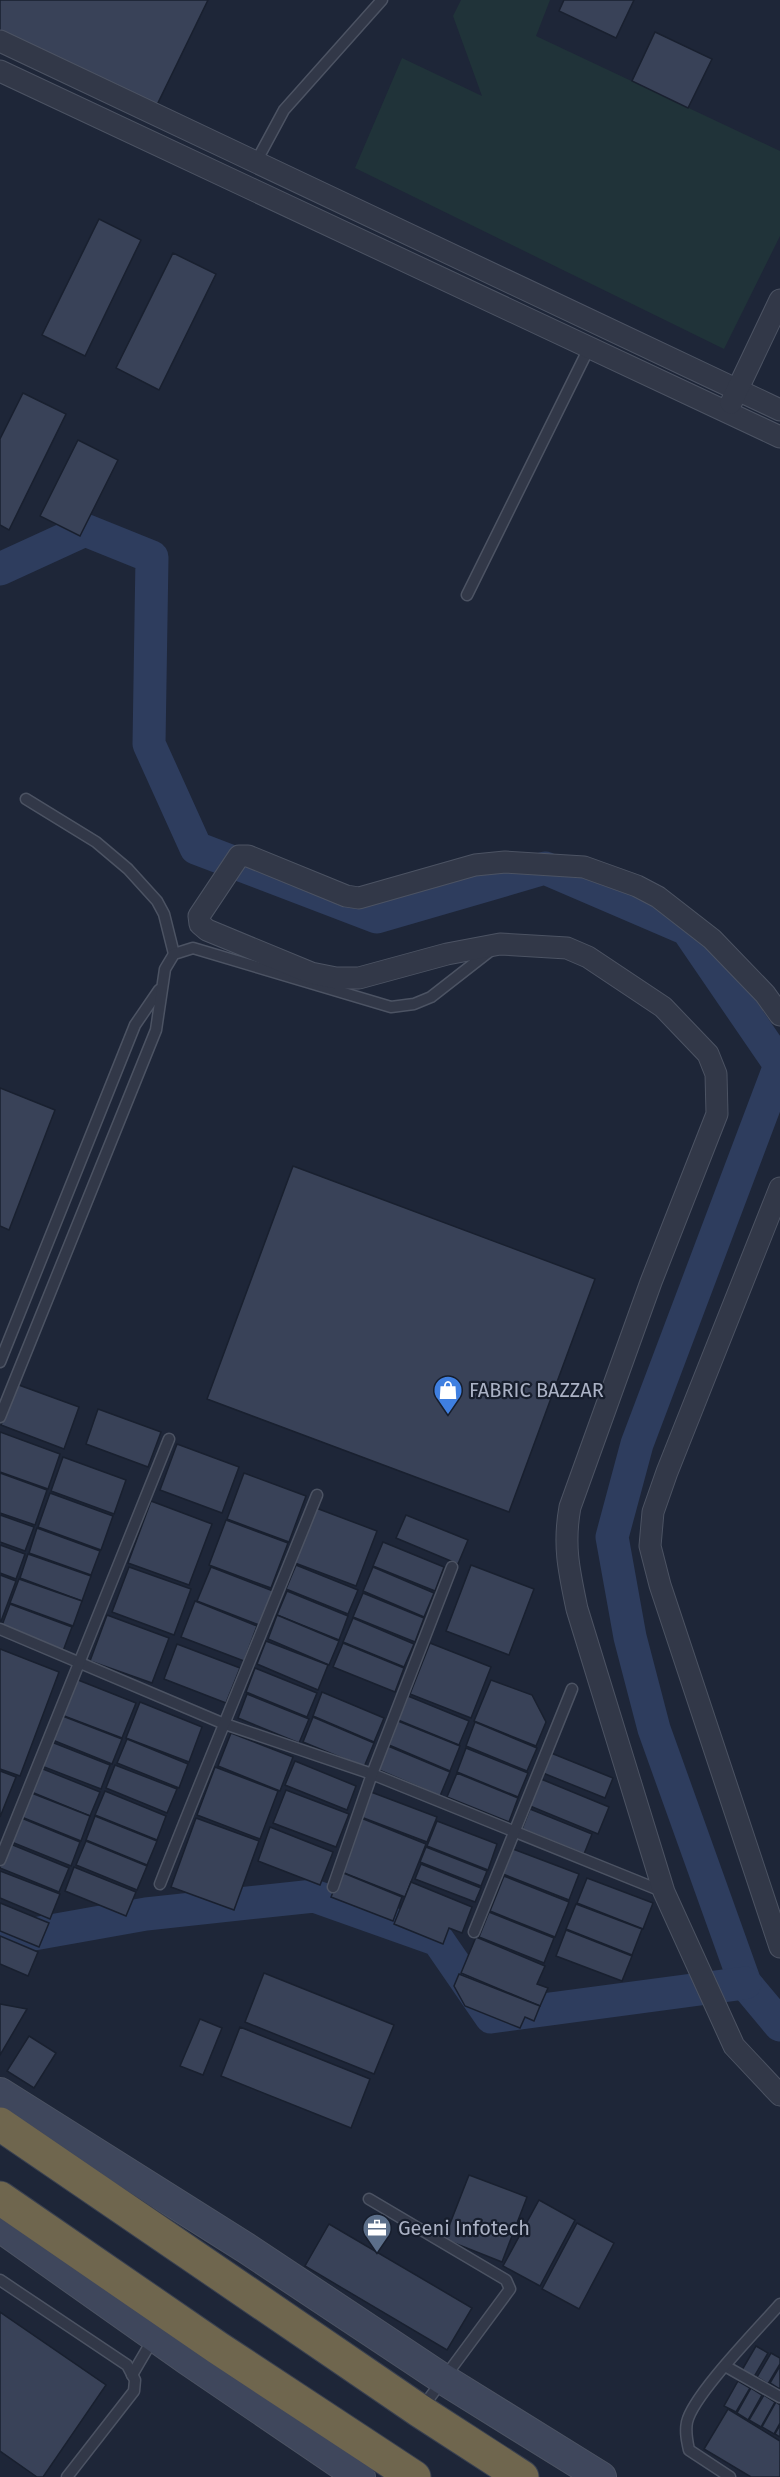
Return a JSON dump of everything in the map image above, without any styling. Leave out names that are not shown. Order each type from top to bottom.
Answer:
[{"type":"highway","points":[[0,2124],[420,2411],[522,2477]]},
{"type":"highway","points":[[0,2198],[218,2348],[414,2477]]},
{"type":"highway","points":[[218,2348],[222,2383]]},
{"type":"street","points":[[0,40],[780,410]]},
{"type":"street","points":[[0,70],[780,437]]},
{"type":"street","points":[[727,411],[780,300]]},
{"type":"street","points":[[780,1015],[765,994],[712,939],[658,897],[637,886],[584,867],[505,862],[475,865],[359,898],[346,896],[248,856],[239,856],[199,916],[200,924],[207,930],[311,973],[336,978],[359,978],[447,954],[500,944],[567,948],[588,957],[663,1007],[708,1054],[716,1074],[717,1114],[651,1282],[570,1507],[565,1533],[567,1564],[577,1609],[664,1892],[734,2046],[780,2095]]},
{"type":"street","points":[[780,1188],[667,1472],[653,1512],[650,1546],[660,1585],[780,1947]]},
{"type":"street","points":[[0,2093],[246,2248],[443,2379],[601,2477]]},
{"type":"street","points":[[0,2227],[154,2337],[360,2477]]},
{"type":"lane","points":[[256,162],[284,110],[382,0]]},
{"type":"lane","points":[[467,595],[590,346]]},
{"type":"lane","points":[[26,800],[96,842],[128,869],[157,901],[164,914],[174,954]]},
{"type":"lane","points":[[0,1417],[156,1030],[165,969],[174,954],[193,948],[391,1007],[414,1004],[431,997],[500,944]]},
{"type":"lane","points":[[0,1362],[135,1025],[161,987]]},
{"type":"lane","points":[[0,1860],[169,1439]]},
{"type":"lane","points":[[160,1884],[222,1723],[278,1593],[316,1495]]},
{"type":"lane","points":[[333,1887],[372,1774],[452,1567]]},
{"type":"lane","points":[[0,1629],[222,1723],[372,1774],[664,1892]]},
{"type":"lane","points":[[474,1932],[572,1689]]},
{"type":"lane","points":[[369,2199],[506,2280],[510,2289],[420,2411]]},
{"type":"lane","points":[[0,2280],[127,2365],[135,2380],[134,2391],[67,2477]]},
{"type":"lane","points":[[730,2477],[689,2450],[686,2436],[687,2421],[697,2400],[780,2304]]},
{"type":"lane","points":[[132,2375],[154,2337]]},
{"type":"lane","points":[[725,2366],[780,2397]]},
{"type":"shaded area","points":[[461,0],[550,0],[536,36],[780,151],[780,236],[724,349],[355,168],[402,58],[482,96],[453,16]]},
{"type":"building","points":[[0,0],[208,0],[153,113],[0,41]]},
{"type":"building","points":[[564,0],[634,0],[616,38],[559,11]]},
{"type":"building","points":[[655,32],[712,59],[688,108],[632,81]]},
{"type":"building","points":[[99,219],[141,240],[85,356],[42,335]]},
{"type":"building","points":[[173,253],[216,274],[159,390],[116,368]]},
{"type":"building","points":[[23,393],[66,414],[9,530],[0,525],[0,439]]},
{"type":"building","points":[[78,440],[118,460],[80,536],[40,516]]},
{"type":"building","points":[[0,1088],[55,1110],[9,1230],[0,1226]]},
{"type":"building","points":[[293,1166],[595,1279],[509,1512],[207,1399]]},
{"type":"building","points":[[16,1384],[79,1407],[64,1449],[1,1425]]},
{"type":"building","points":[[98,1409],[161,1432],[148,1467],[86,1444]]},
{"type":"building","points":[[0,1432],[60,1454],[48,1489],[0,1472]]},
{"type":"building","points":[[177,1444],[239,1467],[222,1513],[160,1490]]},
{"type":"building","points":[[63,1457],[126,1480],[114,1514],[51,1491]]},
{"type":"building","points":[[0,1473],[47,1490],[35,1525],[0,1513]]},
{"type":"building","points":[[244,1473],[306,1496],[289,1542],[227,1519]]},
{"type":"building","points":[[50,1493],[113,1516],[101,1550],[38,1527]]},
{"type":"building","points":[[151,1501],[212,1524],[189,1585],[128,1563]]},
{"type":"building","points":[[316,1508],[377,1531],[356,1586],[295,1563]]},
{"type":"building","points":[[0,1515],[34,1527],[25,1551],[0,1542]]},
{"type":"building","points":[[406,1515],[468,1540],[458,1564],[396,1538]]},
{"type":"building","points":[[226,1520],[288,1543],[271,1588],[209,1565]]},
{"type":"building","points":[[37,1528],[100,1551],[91,1575],[29,1553]]},
{"type":"building","points":[[383,1542],[444,1567],[435,1591],[373,1566]]},
{"type":"building","points":[[0,1545],[25,1554],[16,1579],[0,1573]]},
{"type":"building","points":[[28,1554],[91,1576],[82,1601],[20,1578]]},
{"type":"building","points":[[296,1565],[358,1590],[348,1614],[286,1589]]},
{"type":"building","points":[[471,1565],[534,1589],[509,1655],[446,1631]]},
{"type":"building","points":[[129,1567],[191,1589],[174,1635],[112,1612]]},
{"type":"building","points":[[211,1567],[273,1591],[259,1625],[197,1601]]},
{"type":"building","points":[[373,1567],[434,1593],[424,1617],[363,1591]]},
{"type":"building","points":[[0,1575],[16,1581],[0,1624]]},
{"type":"building","points":[[19,1579],[82,1601],[73,1626],[10,1603]]},
{"type":"building","points":[[287,1591],[348,1616],[339,1640],[277,1615]]},
{"type":"building","points":[[363,1593],[424,1618],[415,1642],[353,1617]]},
{"type":"building","points":[[195,1601],[257,1626],[244,1661],[181,1637]]},
{"type":"building","points":[[10,1604],[72,1627],[63,1651],[1,1628]]},
{"type":"building","points":[[107,1615],[169,1638],[152,1683],[90,1661]]},
{"type":"building","points":[[277,1615],[339,1641],[329,1665],[268,1639]]},
{"type":"building","points":[[353,1618],[414,1644],[404,1667],[343,1642]]},
{"type":"building","points":[[266,1641],[328,1665],[318,1690],[257,1664]]},
{"type":"building","points":[[343,1643],[404,1668],[395,1692],[333,1667]]},
{"type":"building","points":[[430,1643],[491,1667],[471,1718],[410,1694]]},
{"type":"building","points":[[177,1644],[240,1668],[226,1703],[164,1679]]},
{"type":"building","points":[[0,1649],[59,1672],[20,1776],[0,1769]]},
{"type":"building","points":[[255,1668],[317,1693],[307,1717],[246,1692]]},
{"type":"building","points":[[73,1678],[136,1703],[122,1738],[59,1714]]},
{"type":"building","points":[[491,1680],[532,1695],[546,1722],[536,1746],[474,1721]]},
{"type":"building","points":[[322,1692],[384,1718],[374,1742],[313,1716]]},
{"type":"building","points":[[247,1694],[309,1719],[299,1743],[238,1718]]},
{"type":"building","points":[[408,1696],[469,1721],[459,1745],[398,1720]]},
{"type":"building","points":[[140,1702],[202,1727],[189,1762],[126,1738]]},
{"type":"building","points":[[60,1715],[122,1739],[112,1764],[50,1739]]},
{"type":"building","points":[[313,1717],[374,1743],[364,1767],[303,1742]]},
{"type":"building","points":[[398,1721],[460,1746],[450,1771],[389,1745]]},
{"type":"building","points":[[475,1722],[537,1748],[527,1771],[466,1746]]},
{"type":"building","points":[[231,1733],[293,1757],[280,1791],[218,1766]]},
{"type":"building","points":[[127,1739],[188,1764],[179,1788],[117,1763]]},
{"type":"building","points":[[49,1741],[110,1765],[101,1789],[39,1765]]},
{"type":"building","points":[[388,1746],[450,1772],[440,1796],[379,1770]]},
{"type":"building","points":[[466,1748],[528,1773],[518,1797],[457,1772]]},
{"type":"building","points":[[551,1753],[613,1778],[605,1798],[543,1773]]},
{"type":"building","points":[[295,1761],[356,1786],[347,1810],[285,1785]]},
{"type":"building","points":[[115,1765],[177,1789],[167,1813],[106,1788]]},
{"type":"building","points":[[38,1767],[100,1792],[90,1816],[29,1791]]},
{"type":"building","points":[[215,1767],[278,1791],[260,1839],[197,1815]]},
{"type":"building","points":[[0,1771],[16,1777],[0,1817]]},
{"type":"building","points":[[457,1773],[518,1798],[509,1822],[447,1797]]},
{"type":"building","points":[[541,1779],[609,1807],[598,1834],[530,1806]]},
{"type":"building","points":[[286,1790],[349,1814],[336,1847],[273,1823]]},
{"type":"building","points":[[105,1791],[166,1816],[157,1840],[95,1815]]},
{"type":"building","points":[[29,1792],[90,1816],[81,1841],[19,1816]]},
{"type":"building","points":[[371,1792],[437,1817],[427,1842],[361,1817]]},
{"type":"building","points":[[530,1809],[592,1834],[584,1854],[522,1829]]},
{"type":"building","points":[[95,1816],[157,1841],[147,1865],[86,1840]]},
{"type":"building","points":[[19,1817],[80,1842],[71,1866],[9,1841]]},
{"type":"building","points":[[196,1818],[259,1841],[234,1910],[171,1887]]},
{"type":"building","points":[[361,1818],[426,1844],[405,1897],[339,1871]]},
{"type":"building","points":[[437,1821],[497,1844],[488,1870],[427,1846]]},
{"type":"building","points":[[270,1827],[333,1852],[320,1885],[258,1861]]},
{"type":"building","points":[[86,1841],[147,1866],[137,1890],[76,1865]]},
{"type":"building","points":[[8,1843],[69,1868],[59,1892],[0,1868]]},
{"type":"building","points":[[426,1847],[487,1871],[481,1886],[420,1862]]},
{"type":"building","points":[[513,1849],[579,1874],[569,1900],[503,1874]]},
{"type":"building","points":[[421,1864],[481,1888],[475,1902],[415,1879]]},
{"type":"building","points":[[74,1867],[136,1892],[126,1916],[65,1891]]},
{"type":"building","points":[[0,1871],[60,1894],[50,1919],[0,1898]]},
{"type":"building","points":[[341,1872],[402,1897],[393,1921],[331,1897]]},
{"type":"building","points":[[504,1876],[569,1902],[555,1937],[490,1911]]},
{"type":"building","points":[[587,1878],[653,1903],[643,1929],[577,1903]]},
{"type":"building","points":[[411,1882],[472,1907],[462,1933],[449,1928],[443,1944],[394,1924]]},
{"type":"building","points":[[0,1903],[49,1923],[39,1947],[0,1931]]},
{"type":"building","points":[[576,1904],[642,1929],[632,1955],[566,1929]]},
{"type":"building","points":[[489,1912],[554,1938],[544,1963],[479,1937]]},
{"type":"building","points":[[566,1930],[632,1956],[622,1981],[556,1956]]},
{"type":"building","points":[[0,1936],[38,1952],[28,1976],[0,1964]]},
{"type":"building","points":[[476,1937],[545,1966],[537,1984],[548,1988],[540,2006],[461,1973]]},
{"type":"building","points":[[264,1973],[394,2025],[374,2074],[245,2022]]},
{"type":"building","points":[[459,1974],[540,2006],[534,2021],[525,2017],[520,2028],[465,2006],[454,1986]]},
{"type":"building","points":[[0,2004],[27,2009],[0,2055]]},
{"type":"building","points":[[200,2019],[222,2028],[203,2075],[180,2066]]},
{"type":"building","points":[[240,2027],[370,2079],[351,2128],[221,2076]]},
{"type":"building","points":[[29,2036],[56,2053],[34,2088],[7,2071]]},
{"type":"building","points":[[469,2175],[527,2197],[502,2262],[444,2239]]},
{"type":"building","points":[[539,2200],[575,2220],[540,2286],[503,2266]]},
{"type":"building","points":[[577,2223],[614,2243],[579,2309],[542,2289]]},
{"type":"building","points":[[329,2224],[472,2308],[447,2350],[305,2266]]},
{"type":"building","points":[[0,2312],[106,2385],[43,2477],[37,2477],[0,2451]]},
{"type":"building","points":[[756,2346],[768,2353],[754,2377],[742,2370]]},
{"type":"building","points":[[771,2353],[780,2358],[780,2364],[768,2384],[757,2377]]},
{"type":"building","points":[[780,2366],[780,2389],[770,2383]]},
{"type":"building","points":[[738,2381],[750,2388],[736,2412],[724,2406]]},
{"type":"building","points":[[751,2388],[762,2395],[748,2420],[737,2413]]},
{"type":"building","points":[[764,2395],[775,2402],[761,2427],[749,2420]]},
{"type":"building","points":[[776,2402],[780,2405],[780,2423],[774,2434],[762,2427]]},
{"type":"building","points":[[728,2409],[780,2441],[780,2477],[751,2477],[704,2449]]},
{"type":"building","points":[[780,2425],[780,2437],[775,2434]]},
{"type":"waterway","points":[[0,569],[85,530],[152,557],[149,744],[196,848],[377,917],[545,868],[687,929],[780,1065],[637,1444],[612,1537],[630,1637],[654,1729],[745,1983],[780,2025]]},
{"type":"waterway","points":[[0,1940],[146,1914],[314,1896],[438,1940],[491,2017],[745,1983]]},
{"type":"place","name":"FABRIC BAZZAR","points":[[448,1416]]},
{"type":"place","name":"Geeni Infotech","points":[[377,2254]]}]
